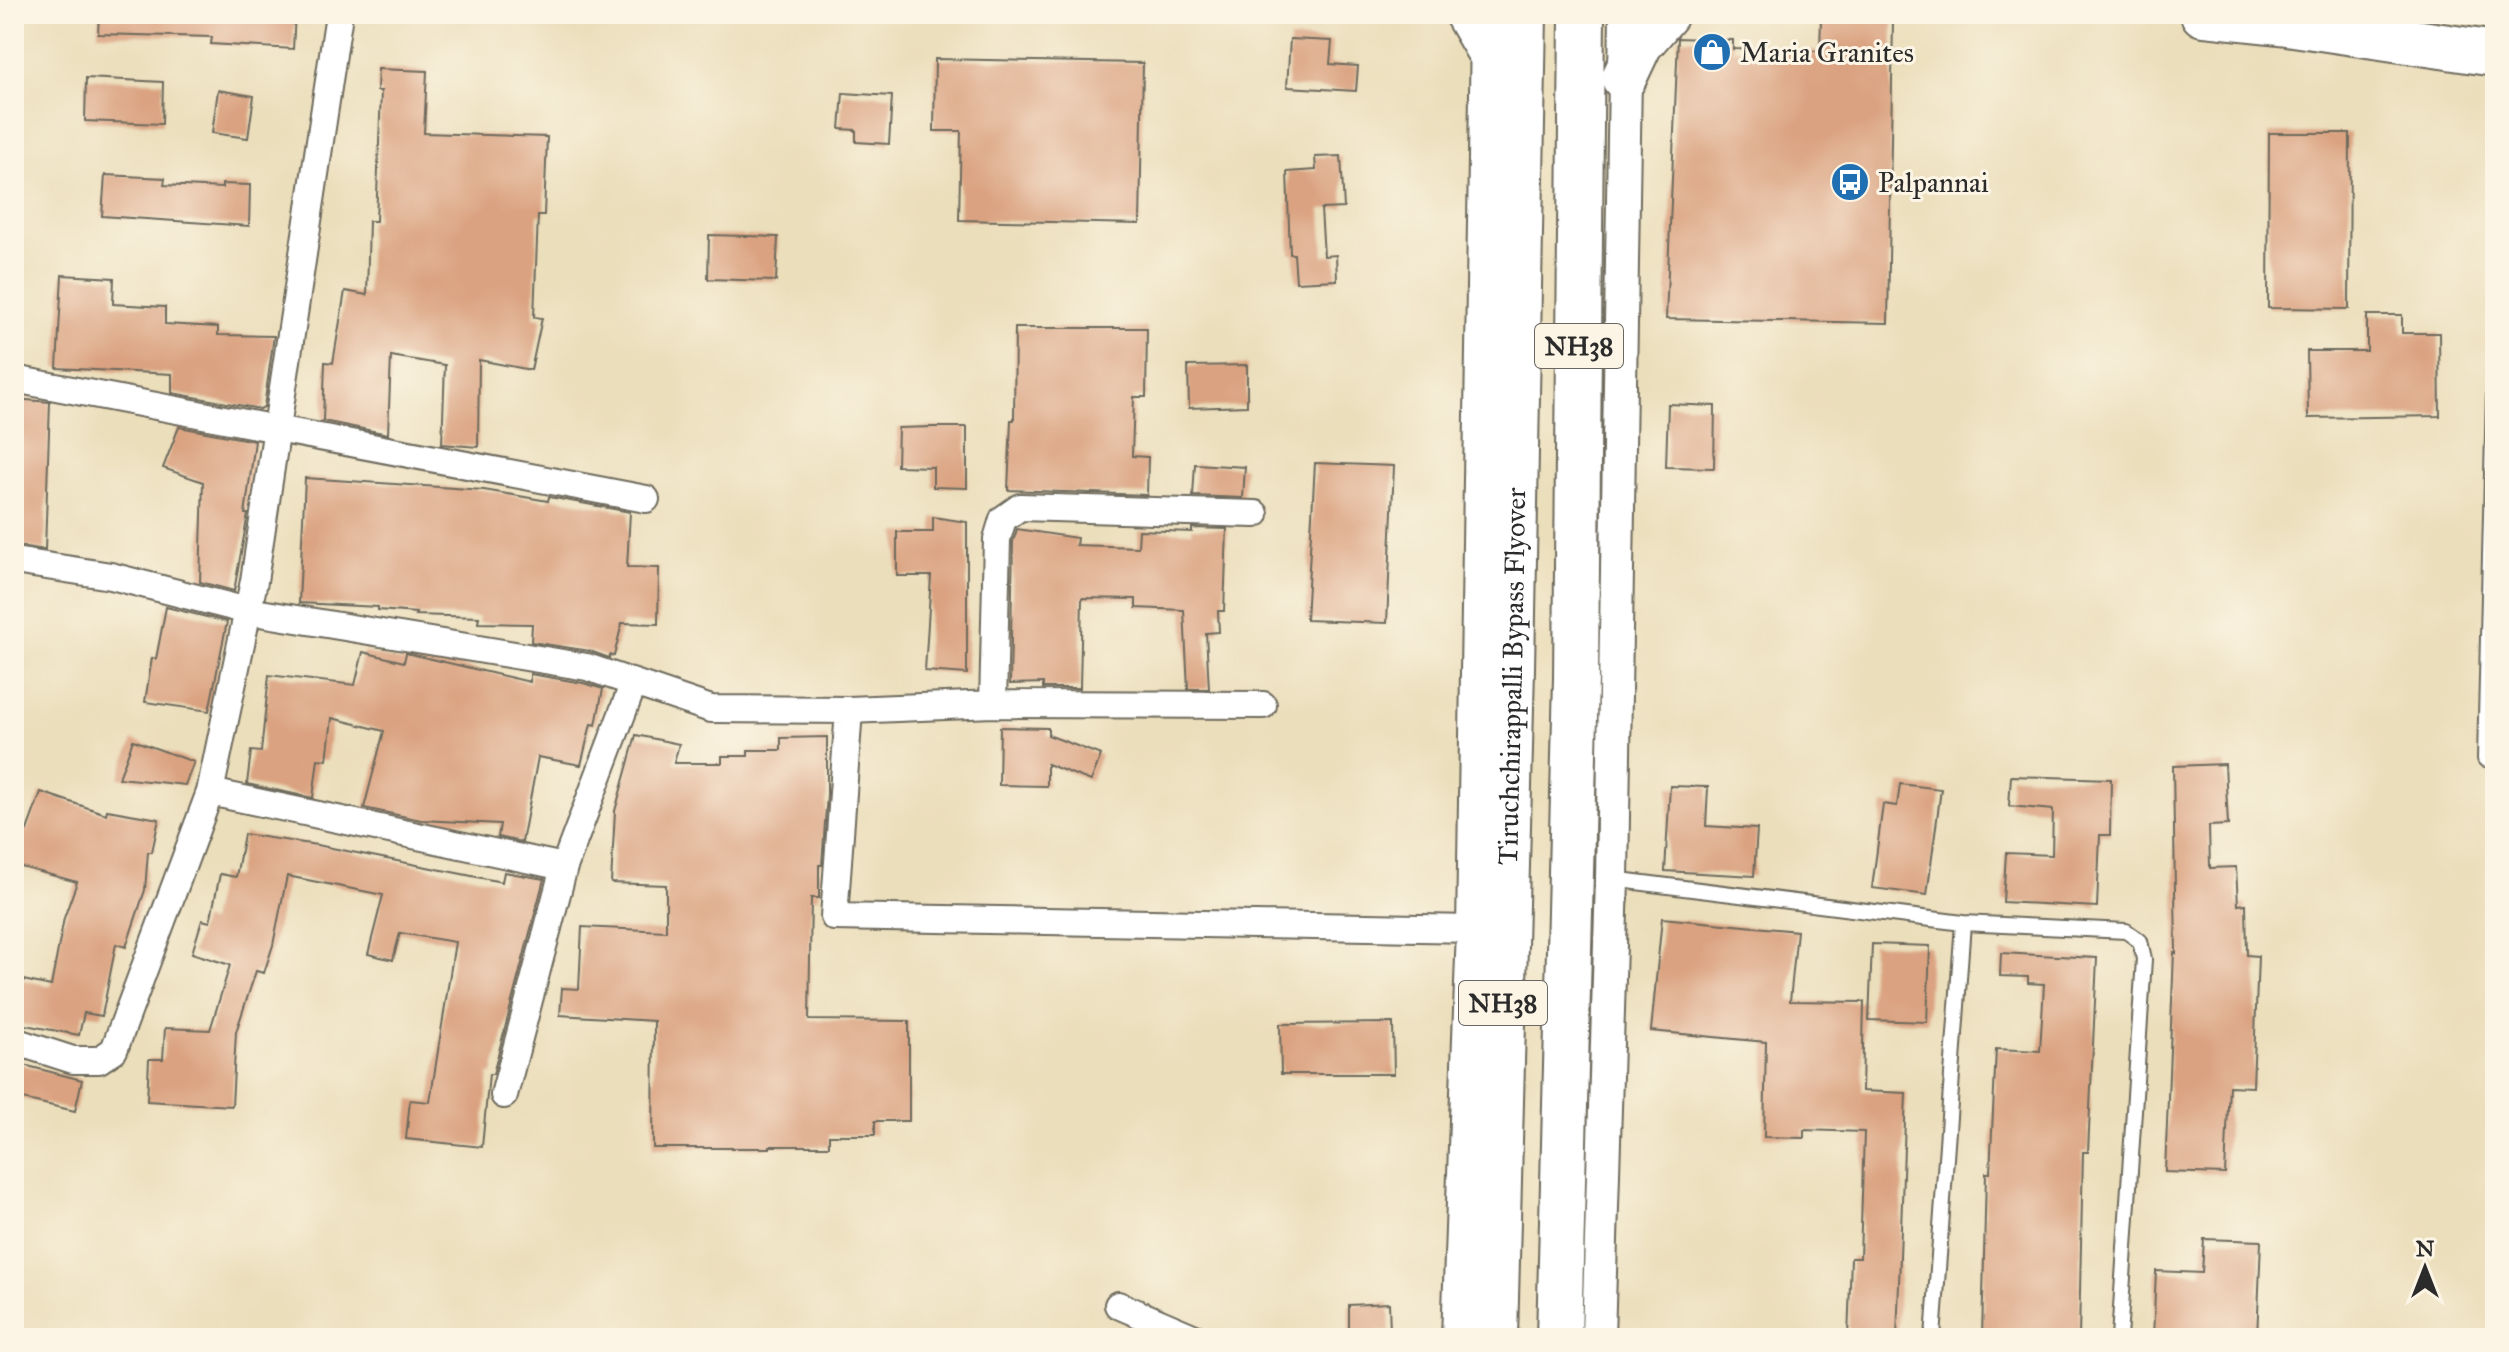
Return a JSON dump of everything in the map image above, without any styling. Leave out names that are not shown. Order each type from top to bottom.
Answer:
[{"type":"highway","name":"Tiruchchirappalli Bypass Flyover","points":[[1495,1338],[1524,14]]},
{"type":"highway","name":"NH38","points":[[1559,1338],[1576,678],[1582,14]]},
{"type":"highway","points":[[1624,78],[1640,44],[1666,14]]},
{"type":"highway","points":[[2203,14],[2287,23],[2495,54]]},
{"type":"main road","points":[[1466,14],[1487,32]]},
{"type":"street","points":[[14,1041],[73,1060],[99,1060],[114,1050],[210,792],[248,611],[339,14]]},
{"type":"street","points":[[1598,1338],[1612,879],[1626,14]]},
{"type":"street","points":[[1457,1338],[1473,929],[1487,32]]},
{"type":"street","points":[[14,379],[646,499]]},
{"type":"street","points":[[993,704],[997,539],[1003,519],[1020,507],[1255,514]]},
{"type":"street","points":[[14,561],[111,576],[248,611],[587,667],[711,709],[849,710],[993,704],[1263,705]]},
{"type":"street","points":[[504,1095],[564,867],[633,685]]},
{"type":"street","points":[[849,710],[834,917],[1473,929]]},
{"type":"street","points":[[210,792],[564,867]]},
{"type":"street","points":[[1118,1305],[1195,1338]]},
{"type":"lane","points":[[2485,759],[2495,353]]},
{"type":"lane","points":[[1612,879],[1963,923],[2126,931],[2140,941],[2144,959],[2119,1338]]},
{"type":"lane","points":[[1933,1338],[1963,923]]},
{"type":"building","points":[[99,14],[295,14],[293,49],[211,44],[212,37],[98,34]]},
{"type":"building","points":[[1821,19],[1893,20],[1888,323],[1666,319],[1678,38],[1733,40],[1733,49],[1820,51]]},
{"type":"building","points":[[1290,39],[1332,41],[1330,64],[1358,66],[1356,91],[1287,87]]},
{"type":"building","points":[[935,59],[1143,63],[1140,224],[959,220],[961,131],[934,131]]},
{"type":"building","points":[[378,69],[427,71],[424,133],[547,137],[544,215],[538,215],[534,317],[542,318],[531,370],[479,360],[478,447],[442,444],[445,365],[391,356],[388,434],[323,421],[325,362],[333,363],[345,291],[367,295],[369,221],[376,221],[381,91],[377,91]]},
{"type":"building","points":[[86,78],[163,82],[162,124],[85,121]]},
{"type":"building","points":[[218,90],[254,96],[248,138],[212,133]]},
{"type":"building","points":[[843,93],[892,96],[889,144],[856,142],[856,130],[840,129]]},
{"type":"building","points":[[2269,133],[2350,133],[2349,309],[2268,308]]},
{"type":"building","points":[[1341,156],[1344,208],[1321,209],[1324,256],[1336,255],[1337,280],[1296,282],[1294,254],[1290,254],[1287,172],[1316,170],[1315,157]]},
{"type":"building","points":[[105,175],[165,178],[164,185],[222,188],[222,184],[250,185],[249,226],[102,216]]},
{"type":"building","points":[[709,235],[778,237],[776,281],[708,279]]},
{"type":"building","points":[[62,275],[114,278],[113,304],[165,307],[165,324],[218,327],[218,335],[274,336],[264,407],[260,409],[172,393],[172,374],[57,368]]},
{"type":"building","points":[[2367,315],[2402,315],[2402,333],[2439,333],[2440,416],[2308,418],[2307,351],[2367,351]]},
{"type":"building","points":[[1015,328],[1147,328],[1146,397],[1134,397],[1132,456],[1148,457],[1147,495],[1008,490],[1011,420],[1014,420]]},
{"type":"building","points":[[1247,365],[1247,406],[1189,408],[1188,366]]},
{"type":"building","points":[[14,399],[50,402],[45,550],[14,545]]},
{"type":"building","points":[[1668,404],[1715,406],[1714,468],[1666,467]]},
{"type":"building","points":[[179,427],[255,441],[245,514],[248,514],[234,591],[200,582],[203,482],[163,468]]},
{"type":"building","points":[[967,427],[967,488],[933,487],[933,467],[897,466],[898,428]]},
{"type":"building","points":[[1315,463],[1394,466],[1387,623],[1306,620]]},
{"type":"building","points":[[1195,464],[1245,467],[1243,498],[1193,496]]},
{"type":"building","points":[[305,478],[484,490],[548,501],[549,497],[630,512],[627,567],[659,568],[658,624],[622,623],[614,656],[610,655],[609,658],[590,651],[531,642],[532,624],[478,623],[479,617],[415,615],[378,610],[378,607],[299,603]]},
{"type":"building","points":[[933,517],[967,522],[967,674],[925,671],[931,576],[897,576],[897,532],[933,532]]},
{"type":"building","points":[[1192,528],[1227,529],[1224,611],[1218,611],[1219,632],[1206,633],[1209,689],[1188,689],[1184,610],[1136,608],[1136,599],[1082,598],[1080,688],[1043,688],[1043,683],[1010,684],[1013,542],[1017,529],[1077,538],[1076,545],[1138,547],[1139,530],[1192,532]]},
{"type":"building","points":[[166,607],[227,622],[209,711],[145,702],[152,658],[156,659]]},
{"type":"building","points":[[363,652],[404,662],[406,653],[530,682],[530,674],[603,689],[596,725],[591,724],[581,765],[538,757],[522,842],[498,837],[500,824],[421,820],[364,808],[384,731],[332,718],[327,760],[318,759],[313,798],[247,784],[251,751],[261,752],[269,675],[355,685]]},
{"type":"building","points":[[1000,727],[1048,728],[1048,735],[1101,755],[1091,781],[1047,764],[1047,786],[999,785]]},
{"type":"building","points":[[636,735],[679,744],[674,763],[722,763],[722,756],[748,756],[748,750],[781,750],[781,738],[827,737],[827,794],[822,865],[819,865],[819,898],[811,898],[809,1020],[909,1021],[909,1121],[875,1121],[875,1135],[829,1135],[829,1146],[653,1148],[654,1021],[560,1015],[562,988],[579,989],[582,927],[666,931],[666,885],[611,883],[615,811]]},
{"type":"building","points":[[133,740],[194,762],[185,785],[119,778]]},
{"type":"building","points":[[2225,764],[2228,825],[2209,826],[2210,868],[2236,867],[2238,905],[2246,904],[2247,955],[2258,956],[2253,1087],[2229,1086],[2225,1174],[2165,1172],[2176,953],[2173,766]]},
{"type":"building","points":[[2011,776],[2111,779],[2110,835],[2100,835],[2097,907],[2003,902],[2006,853],[2052,855],[2053,810],[2009,806]]},
{"type":"building","points":[[1900,784],[1941,789],[1927,895],[1872,888],[1883,804],[1897,806]]},
{"type":"building","points":[[1670,786],[1708,787],[1706,826],[1757,829],[1754,876],[1665,871]]},
{"type":"building","points":[[41,792],[106,814],[107,810],[159,819],[152,852],[148,852],[145,890],[126,947],[116,944],[102,1016],[84,1013],[79,1035],[14,1023],[14,978],[51,986],[64,918],[77,882],[14,865],[14,826],[27,830]]},
{"type":"building","points":[[244,834],[317,845],[502,882],[504,872],[544,879],[493,1074],[489,1074],[482,1147],[406,1139],[410,1100],[430,1102],[455,942],[400,933],[393,960],[368,954],[383,895],[287,876],[264,973],[256,971],[236,1032],[232,1106],[147,1101],[149,1059],[163,1059],[165,1028],[210,1030],[230,965],[192,953],[202,920],[210,922],[220,874],[236,877]]},
{"type":"building","points":[[1662,918],[1797,931],[1790,1001],[1864,1002],[1862,1091],[1906,1093],[1897,1338],[1848,1338],[1851,1258],[1860,1258],[1864,1132],[1804,1130],[1804,1138],[1764,1137],[1766,1042],[1651,1031]]},
{"type":"building","points":[[1872,944],[1930,946],[1927,1022],[1869,1020]]},
{"type":"building","points":[[2001,953],[2097,958],[2088,1152],[2083,1152],[2079,1338],[1982,1338],[1986,1173],[1990,1173],[1996,1049],[2040,1051],[2044,984],[2028,983],[2028,977],[2000,976]]},
{"type":"building","points":[[1393,1023],[1394,1074],[1281,1074],[1280,1024]]},
{"type":"building","points":[[20,1064],[82,1080],[75,1111],[14,1097]]},
{"type":"building","points":[[2204,1239],[2261,1241],[2257,1338],[2153,1338],[2156,1271],[2202,1273]]},
{"type":"building","points":[[1389,1303],[1390,1332],[1349,1333],[1349,1305]]},
{"type":"place","name":"Maria Granites","points":[[1712,52]]},
{"type":"place","name":"Palpannai","points":[[1850,182]]}]
